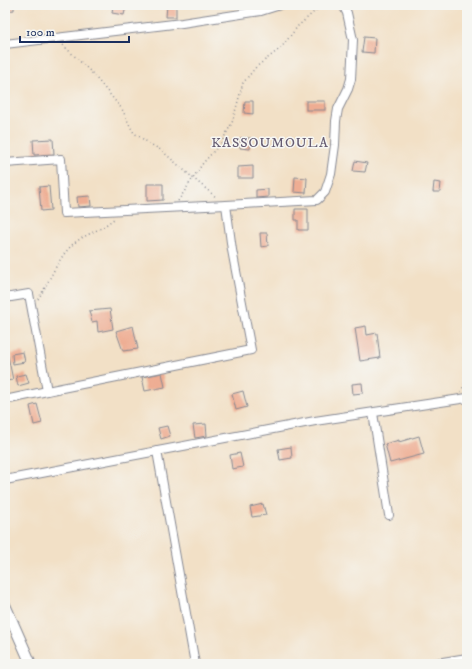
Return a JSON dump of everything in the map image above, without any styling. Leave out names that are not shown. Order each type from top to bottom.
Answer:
[{"type":"main road","points":[[5,605],[31,664]]},
{"type":"street","points":[[5,44],[190,22],[261,11],[280,5]]},
{"type":"street","points":[[5,162],[61,159],[64,213],[317,200],[325,192],[331,174],[338,109],[348,89],[351,79],[353,40],[343,5]]},
{"type":"street","points":[[5,400],[47,390],[252,350],[232,250],[226,205]]},
{"type":"street","points":[[5,298],[29,294],[47,390]]},
{"type":"street","points":[[5,480],[315,422],[467,398]]},
{"type":"street","points":[[373,413],[389,515]]},
{"type":"street","points":[[157,451],[195,664]]},
{"type":"street","points":[[431,664],[467,659]]},
{"type":"path","points":[[173,208],[203,163],[221,143],[232,123],[243,83],[256,67],[281,48],[298,26],[322,5]]},
{"type":"path","points":[[55,38],[99,81],[122,108],[134,133],[161,150],[226,205]]},
{"type":"path","points":[[32,310],[67,251],[77,241],[100,229],[125,210]]},
{"type":"path","points":[[458,400],[467,378]]},
{"type":"building","points":[[5,5],[14,5],[14,10],[5,11]]},
{"type":"building","points":[[113,5],[126,6],[124,15],[112,13]]},
{"type":"building","points":[[167,5],[176,5],[176,17],[166,17]]},
{"type":"building","points":[[364,37],[375,38],[374,53],[362,52]]},
{"type":"building","points":[[245,101],[253,101],[253,114],[244,113]]},
{"type":"building","points":[[306,101],[325,101],[325,110],[306,110]]},
{"type":"building","points":[[240,138],[251,138],[250,149],[240,148]]},
{"type":"building","points":[[53,139],[54,154],[34,155],[33,140]]},
{"type":"building","points":[[355,161],[367,163],[365,172],[353,171]]},
{"type":"building","points":[[253,166],[253,178],[238,178],[238,167]]},
{"type":"building","points":[[295,177],[307,178],[306,193],[294,192]]},
{"type":"building","points":[[434,182],[441,183],[440,192],[433,192]]},
{"type":"building","points":[[147,184],[163,184],[163,200],[147,201]]},
{"type":"building","points":[[49,186],[51,210],[41,211],[39,187]]},
{"type":"building","points":[[268,189],[268,197],[256,198],[256,190]]},
{"type":"building","points":[[90,196],[91,206],[78,207],[77,197]]},
{"type":"building","points":[[295,209],[308,209],[308,230],[298,230],[298,220],[295,220]]},
{"type":"building","points":[[260,233],[267,233],[268,246],[261,247]]},
{"type":"building","points":[[110,309],[113,329],[98,332],[97,321],[92,322],[89,311]]},
{"type":"building","points":[[133,326],[138,349],[123,351],[116,331]]},
{"type":"building","points":[[366,326],[367,335],[377,333],[380,358],[360,361],[355,328]]},
{"type":"building","points":[[23,352],[25,362],[13,364],[12,354]]},
{"type":"building","points":[[5,356],[8,356],[13,380],[5,381]]},
{"type":"building","points":[[162,373],[165,387],[145,391],[142,377]]},
{"type":"building","points":[[26,374],[29,383],[18,386],[16,376]]},
{"type":"building","points":[[362,383],[363,393],[353,394],[352,384]]},
{"type":"building","points":[[243,391],[247,407],[236,410],[232,394]]},
{"type":"building","points":[[37,404],[42,423],[34,425],[30,406]]},
{"type":"building","points":[[206,424],[207,436],[195,438],[193,425]]},
{"type":"building","points":[[167,426],[170,436],[161,439],[158,428]]},
{"type":"building","points":[[419,436],[424,454],[390,463],[385,444],[399,440],[399,442]]},
{"type":"building","points":[[291,447],[292,458],[280,460],[278,449]]},
{"type":"building","points":[[240,453],[243,467],[232,469],[230,455]]},
{"type":"building","points":[[263,504],[266,515],[252,517],[250,507]]},
{"type":"district","name":"KASSOUMOULA","points":[[270,143]]}]
